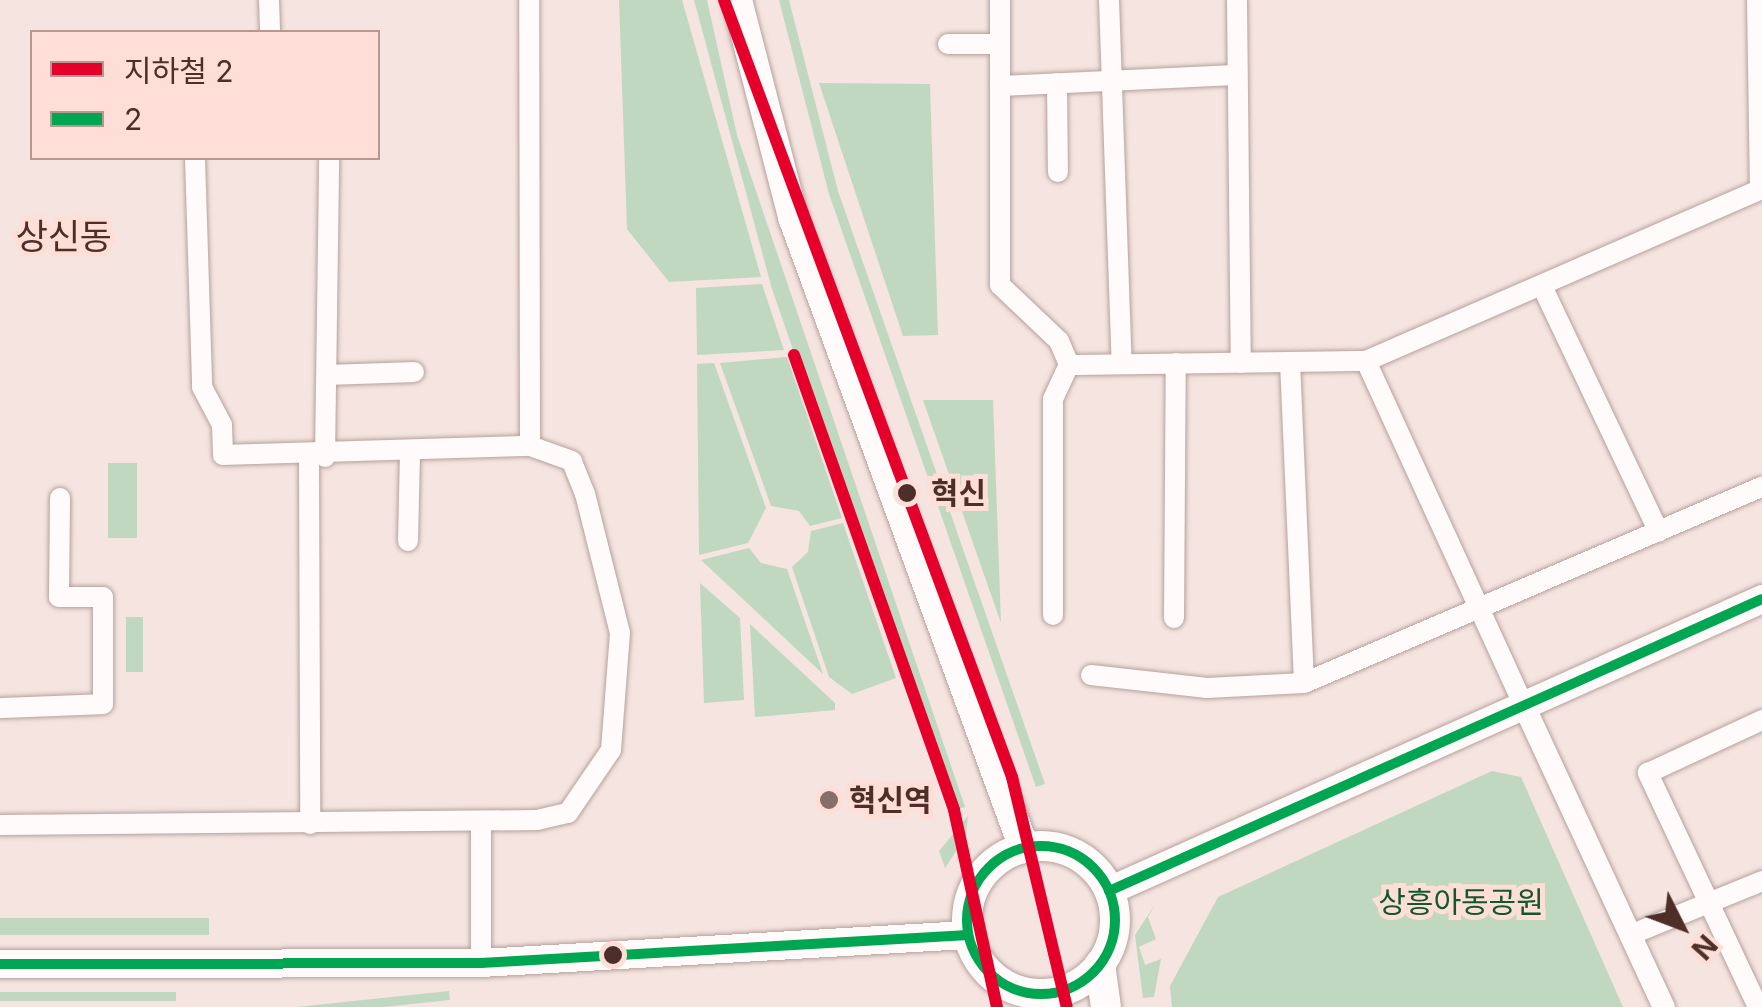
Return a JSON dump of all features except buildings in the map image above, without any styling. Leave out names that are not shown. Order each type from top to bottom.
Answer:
[{"type":"main road","points":[[738,0],[793,217],[1024,848]]},
{"type":"main road","points":[[1109,891],[1525,708],[1762,598]]},
{"type":"main road","points":[[1100,964],[1049,1001],[986,971],[968,935],[984,872],[1024,848],[1075,854],[1109,891],[1115,926],[1100,964],[1106,1007]]},
{"type":"main road","points":[[0,964],[481,963],[968,935]]},
{"type":"street","points":[[269,0],[270,30]]},
{"type":"street","points":[[529,0],[530,446]]},
{"type":"street","points":[[1000,0],[1000,285],[1059,341],[1070,365]]},
{"type":"street","points":[[1109,0],[1122,364]]},
{"type":"street","points":[[1237,0],[1241,363]]},
{"type":"street","points":[[1070,365],[1366,361],[1761,190],[1756,0]]},
{"type":"street","points":[[948,44],[1000,44]]},
{"type":"street","points":[[1000,86],[1236,75]]},
{"type":"street","points":[[1057,83],[1058,172]]},
{"type":"street","points":[[0,825],[481,824],[568,813],[612,750],[620,633],[585,494],[572,461],[530,446],[317,457],[222,455],[222,425],[202,388],[195,160]]},
{"type":"street","points":[[310,824],[317,457],[328,375],[328,160]]},
{"type":"street","points":[[1542,286],[1659,532]]},
{"type":"street","points":[[1366,361],[1664,1007]]},
{"type":"street","points":[[1290,362],[1304,683]]},
{"type":"street","points":[[1174,618],[1176,363]]},
{"type":"street","points":[[1053,615],[1053,399],[1070,365]]},
{"type":"street","points":[[328,375],[414,372]]},
{"type":"street","points":[[408,541],[410,453]]},
{"type":"street","points":[[1091,675],[1208,688],[1304,683],[1762,487]]},
{"type":"street","points":[[0,708],[103,704],[102,596],[58,597],[60,498]]},
{"type":"street","points":[[1758,1007],[1705,902],[1648,774],[1762,720]]},
{"type":"street","points":[[481,824],[481,963]]},
{"type":"street","points":[[1630,934],[1762,881]]},
{"type":"green space","points":[[619,0],[682,0],[761,277],[669,282],[627,229]]},
{"type":"green space","points":[[694,0],[707,0],[737,135],[965,807],[953,811],[772,289]]},
{"type":"green space","points":[[779,0],[789,0],[838,191],[1045,784],[1036,787],[829,194]]},
{"type":"green space","points":[[819,83],[930,84],[938,335],[903,336]]},
{"type":"green space","points":[[762,284],[784,350],[697,355],[696,288]]},
{"type":"green space","points":[[787,357],[842,518],[810,526],[799,511],[771,506],[720,363]]},
{"type":"green space","points":[[714,363],[766,508],[748,543],[699,555],[697,364]]},
{"type":"green space","points":[[923,400],[993,400],[1001,623]]},
{"type":"green space","points":[[108,463],[137,463],[137,538],[108,538]]},
{"type":"green space","points":[[843,523],[896,678],[852,694],[829,677],[792,567],[808,552],[811,531]]},
{"type":"green space","points":[[749,548],[761,563],[787,569],[823,674],[701,560]]},
{"type":"green space","points":[[700,583],[740,618],[744,700],[704,703]]},
{"type":"green space","points":[[126,617],[143,617],[143,672],[126,672]]},
{"type":"green space","points":[[750,624],[835,703],[835,710],[755,717]]},
{"type":"green space","name":"상흥아동공원","points":[[1492,771],[1521,777],[1623,1007],[1172,1007],[1170,986],[1218,897]]},
{"type":"green space","points":[[968,816],[966,836],[945,868],[939,851]]},
{"type":"green space","points":[[1156,903],[1148,917],[1156,939],[1139,947],[1145,965],[1161,959],[1154,997],[1143,998],[1135,935]]},
{"type":"green space","points":[[0,918],[209,918],[209,935],[0,935]]},
{"type":"green space","points":[[449,991],[450,1000],[383,1007],[297,1007]]},
{"type":"green space","points":[[0,992],[176,992],[176,1001],[0,1001]]},
{"type":"metro line","name":"2","points":[[724,0],[1012,777],[1067,1007]]},
{"type":"metro line","name":"2","points":[[794,355],[954,810],[997,1007]]},
{"type":"transit line","name":"2","points":[[1109,891],[1762,599]]},
{"type":"transit line","name":"2","points":[[1041,846],[1069,852],[1093,868],[1109,892],[1115,920],[1109,948],[1093,972],[1069,988],[1041,994],[1013,988],[989,972],[973,948],[967,920],[973,892],[989,868],[1013,852],[1041,846]]},
{"type":"transit line","name":"2","points":[[0,964],[481,963],[968,935]]},
{"type":"place","name":"혁신","points":[[907,493]]},
{"type":"place","name":"혁신역","points":[[829,800]]},
{"type":"district","name":"상신동","points":[[64,236]]}]
